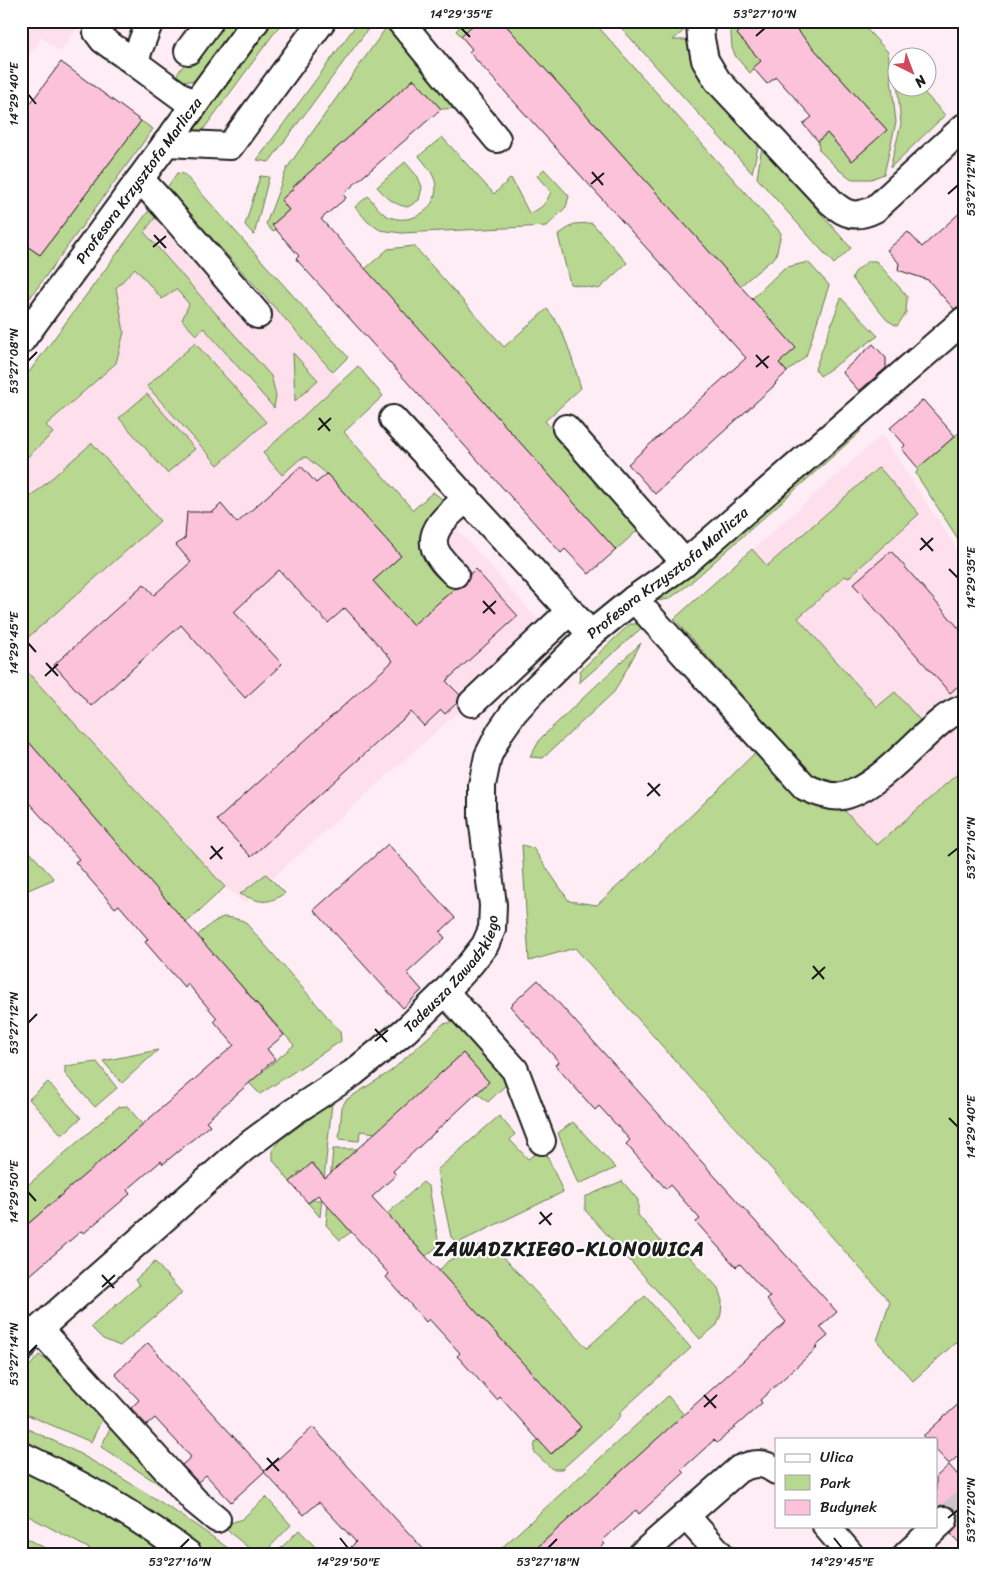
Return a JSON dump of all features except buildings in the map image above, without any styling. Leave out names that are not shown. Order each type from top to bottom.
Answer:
[{"type":"street","points":[[98,21],[97,32],[103,40],[194,106]]},
{"type":"street","points":[[134,62],[148,26],[152,21]]},
{"type":"street","points":[[188,51],[210,21]]},
{"type":"street","name":"Profesora Krzysztofa Marlicza","points":[[21,341],[256,21]]},
{"type":"street","points":[[166,143],[230,146],[322,21]]},
{"type":"street","points":[[400,21],[498,139]]},
{"type":"street","points":[[700,21],[700,39],[705,60],[717,80],[841,212],[864,214],[875,208],[964,127]]},
{"type":"street","points":[[140,179],[258,315]]},
{"type":"street","name":"Profesora Krzysztofa Marlicza","points":[[393,419],[591,634],[634,599],[685,563],[964,320]]},
{"type":"street","points":[[566,428],[685,563]]},
{"type":"street","points":[[455,574],[440,558],[435,549],[434,538],[446,517],[467,498]]},
{"type":"street","points":[[634,599],[805,787],[820,794],[841,796],[859,791],[878,778],[945,718],[964,708]]},
{"type":"street","points":[[472,704],[570,611]]},
{"type":"street","name":"Tadeusza Zawadzkiego","points":[[21,1349],[39,1328],[243,1149],[293,1112],[353,1072],[406,1030],[445,992],[471,963],[484,945],[492,929],[493,905],[482,816],[482,785],[488,756],[500,732],[514,712],[591,634]]},
{"type":"street","points":[[445,992],[515,1070],[542,1141]]},
{"type":"street","points":[[39,1328],[195,1501],[217,1519]]},
{"type":"street","points":[[21,1455],[130,1514],[188,1554]]},
{"type":"street","points":[[642,1554],[739,1469],[765,1467]]},
{"type":"street","points":[[686,1515],[716,1552]]},
{"type":"street","points":[[938,1526],[944,1520]]},
{"type":"street","points":[[828,1528],[850,1554]]},
{"type":"street","points":[[914,1552],[936,1528]]},
{"type":"shaded area","points":[[21,21],[83,21],[60,52],[42,38],[21,67]]},
{"type":"shaded area","points":[[172,194],[361,406],[333,430],[410,517],[430,499],[548,631],[245,903],[225,887],[21,665],[21,398]]},
{"type":"shaded area","points":[[882,435],[964,560],[964,768],[877,846],[844,810],[842,804],[674,619]]},
{"type":"green space","points":[[221,21],[243,21],[199,81],[183,81],[175,77],[188,59]]},
{"type":"green space","points":[[274,21],[283,21],[200,134],[192,133]]},
{"type":"green space","points":[[359,21],[374,21],[269,162],[257,160]]},
{"type":"green space","points":[[465,21],[477,21],[461,36],[456,31]]},
{"type":"green space","points":[[502,21],[593,21],[781,233],[776,256],[740,286]]},
{"type":"green space","points":[[615,21],[688,21],[688,27],[673,40],[691,40],[759,143],[752,173]]},
{"type":"green space","points":[[730,21],[750,21],[737,34],[761,61],[750,73],[736,57],[732,48]]},
{"type":"green space","points":[[789,21],[859,21],[888,52],[888,98],[893,98],[896,122],[884,174],[871,179],[852,179],[840,171],[819,150],[818,141],[827,133],[852,161],[887,130]]},
{"type":"green space","points":[[388,25],[465,108],[441,109],[414,79],[293,187],[281,200],[289,210],[272,225],[276,229],[273,232],[266,224],[287,168]]},
{"type":"green space","points":[[899,98],[929,98],[945,115],[890,168],[901,124]]},
{"type":"green space","points":[[141,121],[153,129],[21,310],[21,242],[40,255]]},
{"type":"green space","points":[[442,137],[494,194],[511,178],[529,213],[537,210],[545,203],[551,192],[537,176],[544,169],[569,196],[566,207],[547,226],[401,233],[380,230],[368,222],[355,207],[368,196],[384,214],[395,219],[412,218],[426,210],[435,196],[436,183],[419,156]]},
{"type":"green space","points":[[762,147],[851,248],[834,264],[757,178]]},
{"type":"green space","points":[[405,162],[418,177],[422,187],[419,200],[408,207],[399,205],[391,200],[377,187]]},
{"type":"green space","points":[[177,173],[184,174],[348,357],[333,372],[172,194],[164,192]]},
{"type":"green space","points":[[260,176],[269,177],[254,235],[245,225]]},
{"type":"green space","points":[[153,205],[161,210],[144,232],[271,376],[276,395],[274,408],[204,328],[196,335],[182,320],[189,304],[176,289],[162,299],[135,268],[116,288],[124,332],[116,363],[46,425],[53,433],[21,463],[21,383]]},
{"type":"green space","points":[[592,223],[627,263],[599,289],[570,284],[558,235],[574,224]]},
{"type":"green space","points":[[414,246],[504,347],[547,309],[554,317],[568,346],[581,388],[545,421],[639,529],[616,550],[365,269],[388,249]]},
{"type":"green space","points":[[868,261],[876,261],[907,296],[906,313],[897,326],[887,320],[852,278],[855,272]]},
{"type":"green space","points":[[808,262],[829,285],[806,356],[787,372],[779,363],[752,299],[784,268]]},
{"type":"green space","points":[[841,298],[878,336],[820,376],[815,369]]},
{"type":"green space","points":[[195,343],[266,422],[218,465],[147,386]]},
{"type":"green space","points":[[293,353],[318,380],[295,401],[295,400]]},
{"type":"green space","points":[[358,366],[383,396],[344,432],[413,510],[433,492],[442,499],[424,525],[423,543],[425,552],[430,560],[455,588],[438,603],[436,622],[422,635],[373,581],[401,556],[327,474],[306,457],[300,459],[282,475],[263,453]]},
{"type":"green space","points":[[147,394],[195,449],[167,473],[119,418]]},
{"type":"green space","points":[[859,423],[860,432],[688,585],[669,599],[656,601],[699,562]]},
{"type":"green space","points":[[963,429],[964,548],[916,474],[918,468]]},
{"type":"green space","points":[[92,443],[160,521],[24,641],[21,637],[21,505]]},
{"type":"green space","points":[[879,467],[919,514],[848,578],[845,576],[798,618],[877,707],[895,692],[925,726],[853,787],[818,781],[674,619],[752,549],[767,566]]},
{"type":"green space","points":[[630,624],[646,624],[579,683],[580,671]]},
{"type":"green space","points":[[641,643],[614,692],[543,758],[530,757],[541,738]]},
{"type":"green space","points":[[21,665],[225,887],[186,923],[21,733]]},
{"type":"green space","points":[[761,747],[842,804],[844,810],[877,845],[964,768],[964,1335],[913,1381],[877,1341],[890,1302],[575,948],[529,961],[522,845],[533,848],[569,901],[597,905],[646,860]]},
{"type":"green space","points":[[29,851],[54,879],[21,893],[21,859]]},
{"type":"green space","points":[[266,874],[285,893],[268,901],[253,899],[240,894]]},
{"type":"green space","points":[[223,917],[244,921],[340,1031],[341,1041],[260,1094],[249,1083],[294,1045],[197,936],[212,923]]},
{"type":"green space","points":[[453,1022],[467,1027],[512,1079],[488,1102],[477,1093],[489,1082],[463,1053],[376,1133],[360,1131],[359,1141],[339,1139],[342,1107],[346,1100],[391,1071],[443,1024]]},
{"type":"green space","points":[[158,1050],[122,1083],[103,1061]]},
{"type":"green space","points":[[97,1062],[117,1088],[95,1107],[65,1074],[65,1066]]},
{"type":"green space","points":[[48,1082],[81,1118],[62,1135],[29,1099]]},
{"type":"green space","points":[[332,1103],[320,1217],[308,1203],[313,1200],[320,1200],[322,1174],[312,1163],[302,1173],[298,1172],[298,1175],[290,1182],[273,1160],[273,1149],[280,1140]]},
{"type":"green space","points":[[127,1106],[143,1125],[21,1230],[21,1191],[118,1107]]},
{"type":"green space","points":[[499,1116],[515,1134],[510,1140],[528,1159],[544,1148],[563,1192],[458,1243],[451,1237],[437,1170]]},
{"type":"green space","points":[[573,1122],[616,1168],[578,1184],[558,1133]]},
{"type":"green space","points":[[333,1149],[357,1149],[340,1219],[351,1232],[340,1240],[326,1225]]},
{"type":"green space","points":[[622,1181],[638,1200],[638,1215],[664,1245],[681,1247],[718,1288],[722,1301],[721,1314],[717,1325],[700,1339],[585,1210],[585,1197]]},
{"type":"green space","points":[[423,1182],[429,1187],[439,1245],[426,1256],[387,1214]]},
{"type":"green space","points":[[483,1244],[497,1250],[587,1348],[645,1296],[691,1348],[619,1413],[621,1416],[562,1469],[552,1469],[534,1452],[535,1443],[538,1440],[552,1454],[581,1427],[439,1271],[448,1261]]},
{"type":"green space","points":[[155,1262],[182,1293],[120,1346],[103,1339],[91,1327],[139,1285],[135,1280]]},
{"type":"green space","points":[[39,1355],[63,1372],[105,1413],[91,1442],[21,1412],[21,1386],[29,1367]]},
{"type":"green space","points":[[668,1396],[684,1415],[530,1554],[495,1554]]},
{"type":"green space","points":[[113,1422],[190,1504],[101,1447]]},
{"type":"green space","points":[[21,1426],[73,1450],[120,1477],[179,1514],[236,1554],[209,1554],[172,1526],[126,1498],[21,1441]]},
{"type":"green space","points":[[21,1469],[129,1528],[165,1554],[99,1554],[21,1512]]},
{"type":"green space","points":[[266,1497],[291,1525],[263,1554],[256,1554],[222,1526],[242,1519]]},
{"type":"green space","points":[[299,1530],[322,1554],[275,1554]]},
{"type":"green space","points":[[21,1535],[56,1554],[21,1554]]},
{"type":"tunnel","points":[[944,1520],[964,1502]]},
{"type":"district","name":"ZAWADZKIEGO-KLONOWICA","points":[[569,1249]]}]
